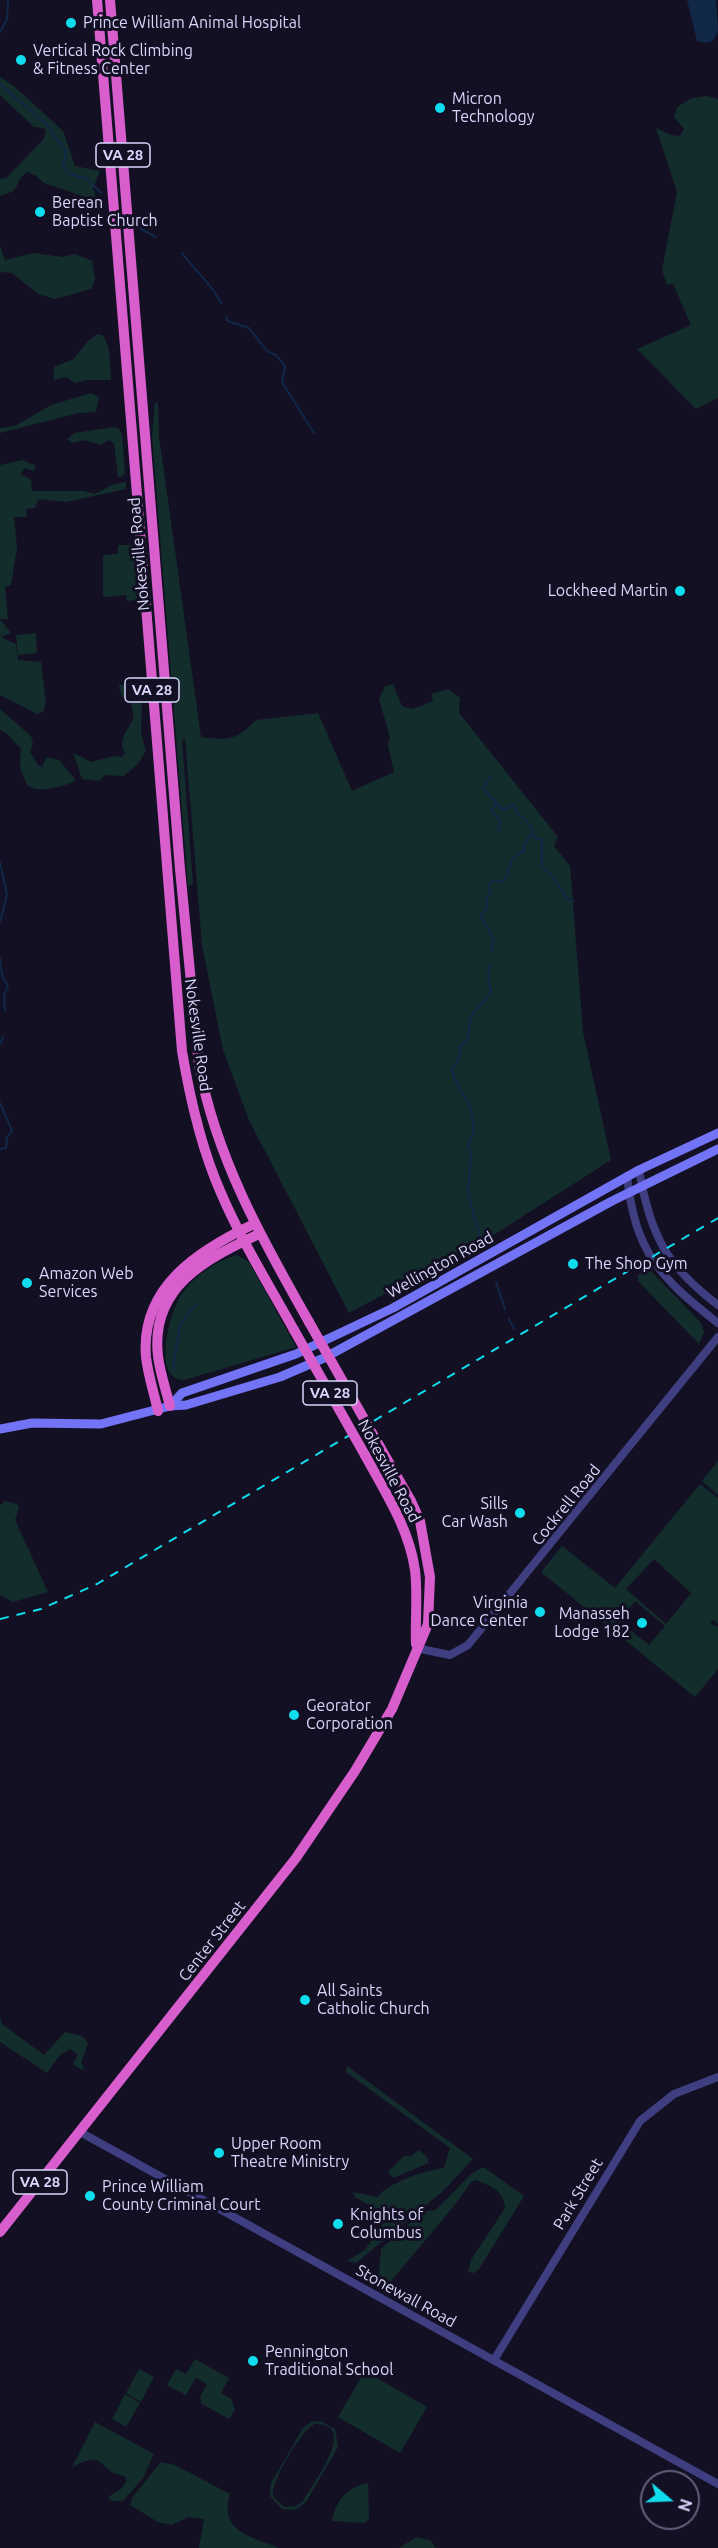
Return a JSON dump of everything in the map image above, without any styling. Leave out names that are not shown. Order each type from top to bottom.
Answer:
[{"type":"highway","name":"Nokesville Road","points":[[97,0],[182,1051],[204,1147],[241,1236],[365,1455],[395,1510],[410,1545],[416,1582],[416,1648]]},
{"type":"highway","name":"Nokesville Road","points":[[110,0],[180,869],[204,1090],[235,1182],[256,1229],[411,1501],[420,1521],[429,1563],[428,1623],[416,1648]]},
{"type":"highway","points":[[140,539],[153,538]]},
{"type":"highway","points":[[158,1410],[146,1355],[148,1331],[155,1305],[164,1287],[186,1264],[256,1229]]},
{"type":"highway","points":[[170,1406],[158,1347],[165,1309],[179,1283],[208,1258],[241,1236]]},
{"type":"highway","name":"Center Street","points":[[0,2232],[327,1816],[392,1709],[416,1648]]},
{"type":"main road","name":"Wellington Road","points":[[170,1406],[182,1393],[296,1354],[393,1308],[627,1176],[718,1133]]},
{"type":"main road","name":"Wellington Road","points":[[0,1429],[32,1424],[101,1424],[170,1406],[186,1405],[253,1386],[324,1358],[629,1191],[718,1149]]},
{"type":"street","points":[[639,1170],[654,1229],[671,1262],[688,1282],[718,1305]]},
{"type":"street","points":[[627,1176],[636,1226],[651,1258],[674,1287],[718,1323]]},
{"type":"street","name":"Cockrell Road","points":[[416,1648],[450,1655],[468,1645],[718,1338]]},
{"type":"street","name":"Park Street","points":[[494,2360],[640,2121],[674,2094],[718,2077]]},
{"type":"street","name":"Stonewall Road","points":[[80,2132],[718,2484]]},
{"type":"green space","points":[[0,77],[14,86],[63,131],[75,166],[100,171],[93,188],[97,201],[44,183],[35,175],[27,172],[21,177],[14,191],[0,196],[0,179],[6,178],[43,140],[46,133],[44,128],[34,127],[0,95]]},
{"type":"green space","points":[[706,96],[718,99],[718,398],[696,409],[637,349],[691,325],[673,284],[667,285],[662,270],[677,192],[656,128],[671,135],[680,136],[684,129],[674,117],[677,107],[692,98]]},
{"type":"green space","points":[[0,246],[5,260],[33,253],[63,257],[75,254],[92,261],[95,279],[91,289],[55,299],[38,294],[12,273],[0,272]]},
{"type":"green space","points":[[98,334],[104,336],[109,349],[111,380],[87,380],[75,383],[66,377],[54,380],[54,367],[74,359],[88,341]]},
{"type":"green space","points":[[91,393],[99,397],[96,412],[79,413],[0,433],[0,428],[15,426],[51,405]]},
{"type":"green space","points":[[155,402],[158,404],[159,436],[201,737],[232,738],[256,720],[318,713],[352,791],[394,772],[388,745],[390,737],[379,699],[385,686],[393,684],[402,706],[413,709],[433,701],[431,694],[448,689],[460,698],[459,713],[558,837],[554,846],[570,866],[583,1032],[611,1160],[492,1236],[349,1313],[249,1120],[223,1050],[202,945],[185,739],[182,740],[193,884],[188,886],[152,436]]},
{"type":"green space","points":[[118,428],[122,434],[125,473],[121,477],[118,477],[114,443],[109,440],[101,445],[83,440],[72,443],[67,439],[75,433]]},
{"type":"green space","points":[[23,460],[36,466],[33,471],[25,468],[21,474],[31,480],[32,491],[84,491],[95,494],[114,484],[126,482],[126,489],[66,502],[38,499],[35,508],[26,509],[27,517],[14,517],[17,548],[11,585],[5,587],[8,619],[0,619],[0,465]]},
{"type":"green space","points":[[118,545],[134,545],[138,600],[127,601],[126,595],[103,597],[103,555],[118,554]]},
{"type":"green space","points":[[0,619],[11,633],[1,637],[16,644],[18,660],[41,662],[46,703],[43,712],[37,714],[0,695]]},
{"type":"green space","points":[[36,633],[37,653],[18,655],[16,635]]},
{"type":"green space","points":[[142,682],[143,695],[122,697],[119,685]]},
{"type":"green space","points":[[142,702],[141,732],[146,751],[137,765],[124,776],[105,775],[99,781],[82,779],[73,753],[92,762],[113,756],[122,757],[125,753],[123,737],[133,718],[131,703]]},
{"type":"green space","points":[[0,709],[31,736],[33,744],[30,752],[38,765],[42,767],[47,757],[59,760],[76,780],[65,785],[44,789],[27,785],[20,767],[21,748],[0,730]]},
{"type":"green space","points":[[237,1255],[249,1262],[296,1347],[184,1380],[174,1377],[168,1369],[166,1344],[172,1315],[181,1295],[206,1271],[221,1261]]},
{"type":"green space","points":[[648,1268],[701,1323],[704,1332],[699,1344],[638,1281],[638,1275]]},
{"type":"green space","points":[[718,1461],[718,1495],[702,1481]]},
{"type":"green space","points":[[700,1484],[718,1498],[718,1624],[713,1620],[710,1623],[718,1627],[718,1669],[695,1697],[541,1572],[562,1546],[615,1588]],"holes":[[[654,1559],[691,1593],[666,1624],[626,1589]],[[635,1601],[665,1626],[649,1645],[619,1621]]]},
{"type":"green space","points":[[5,1501],[17,1504],[19,1508],[15,1520],[48,1592],[13,1602],[0,1595],[0,1505]]},
{"type":"green space","points":[[0,2017],[2,2024],[44,2055],[65,2032],[82,2036],[88,2043],[81,2063],[84,2068],[82,2070],[73,2064],[78,2055],[70,2049],[59,2056],[47,2073],[0,2042]]},
{"type":"green space","points":[[347,2066],[473,2159],[444,2190],[356,2263],[347,2261],[365,2250],[384,2222],[378,2218],[376,2209],[355,2197],[353,2192],[378,2197],[398,2182],[418,2174],[444,2168],[450,2148],[346,2072]]},
{"type":"green space","points":[[419,2150],[428,2158],[428,2163],[394,2178],[388,2172],[404,2156],[411,2156]]},
{"type":"green space","points":[[485,2168],[524,2196],[479,2269],[474,2273],[468,2272],[471,2260],[505,2208],[499,2193],[476,2180],[471,2182],[454,2206],[386,2287],[378,2284],[381,2249],[417,2217],[427,2211],[436,2210],[470,2175]]},
{"type":"green space","points":[[195,2359],[229,2378],[221,2393],[231,2399],[235,2410],[229,2419],[202,2404],[200,2397],[207,2384],[196,2378],[186,2395],[167,2385],[176,2369],[186,2374]]},
{"type":"green space","points":[[139,2369],[154,2377],[141,2402],[126,2393]]},
{"type":"green space","points":[[365,2371],[427,2407],[400,2453],[338,2417]]},
{"type":"green space","points":[[125,2394],[140,2403],[126,2427],[112,2419]]},
{"type":"green space","points":[[320,2421],[335,2429],[338,2447],[306,2502],[295,2510],[282,2509],[270,2496],[271,2483],[303,2428],[311,2422]],"holes":[[[315,2424],[328,2426],[333,2433],[333,2444],[323,2469],[303,2501],[296,2506],[284,2507],[273,2496],[282,2468],[295,2445],[309,2428]]]},
{"type":"green space","points":[[95,2422],[154,2454],[143,2478],[123,2501],[111,2501],[108,2497],[121,2489],[127,2481],[125,2476],[109,2470],[97,2460],[72,2467]]},
{"type":"green space","points":[[161,2462],[175,2465],[230,2494],[229,2517],[234,2525],[241,2532],[279,2548],[199,2548],[204,2519],[188,2517],[172,2525],[158,2522],[130,2505],[132,2498]]},
{"type":"green space","points":[[368,2483],[369,2519],[364,2523],[332,2521],[339,2501],[354,2488]]},
{"type":"green space","points":[[416,2537],[430,2540],[436,2548],[399,2548]]},
{"type":"water","points":[[687,0],[716,0],[718,31],[713,41],[704,43],[697,41]]},
{"type":"waterway","points":[[0,32],[7,19],[8,0]]},
{"type":"waterway","points":[[0,84],[46,124],[66,152],[63,165],[67,173],[87,179],[101,193]]},
{"type":"waterway","points":[[139,228],[156,237]]},
{"type":"waterway","points":[[182,253],[221,303]]},
{"type":"waterway","points":[[226,317],[228,321],[249,328],[267,351],[276,355],[285,366],[282,382],[314,433]]},
{"type":"waterway","points":[[490,777],[483,788],[503,810],[514,804],[516,811],[532,827],[532,835]]},
{"type":"waterway","points":[[497,805],[494,806],[492,812],[500,820],[499,833]]},
{"type":"waterway","points":[[492,952],[493,938],[481,916],[487,908],[486,898],[492,892],[488,886],[492,882],[505,880],[513,858],[525,850],[524,845],[530,835],[542,840],[542,868],[550,873],[568,899],[574,901]]},
{"type":"waterway","points":[[0,862],[7,895],[0,922]]},
{"type":"waterway","points":[[0,958],[2,976],[8,986],[4,995],[5,1011]]},
{"type":"waterway","points":[[482,1244],[468,1193],[471,1155],[468,1145],[474,1133],[471,1108],[454,1078],[452,1069],[458,1061],[461,1045],[467,1040],[471,1016],[491,992],[488,977],[489,966]]},
{"type":"waterway","points":[[0,1044],[3,1037]]},
{"type":"waterway","points":[[0,1103],[12,1131],[7,1137],[6,1148],[0,1149]]},
{"type":"waterway","points":[[496,1282],[505,1309]]},
{"type":"waterway","points":[[173,1369],[180,1325],[196,1304]]},
{"type":"waterway","points":[[509,1319],[514,1329]]},
{"type":"railway","points":[[0,1619],[41,1609],[97,1584],[718,1218]]},
{"type":"place","name":"Prince William Animal Hospital","points":[[71,23]]},
{"type":"place","name":"Vertical Rock Climbing & Fitness Center","points":[[21,60]]},
{"type":"place","name":"Micron Technology","points":[[440,108]]},
{"type":"place","name":"Berean Baptist Church","points":[[40,212]]},
{"type":"place","name":"Lockheed Martin","points":[[680,591]]},
{"type":"place","name":"The Shop Gym","points":[[573,1264]]},
{"type":"place","name":"Amazon Web Services","points":[[27,1283]]},
{"type":"place","name":"Sills Car Wash","points":[[520,1513]]},
{"type":"place","name":"Virginia Dance Center","points":[[540,1612]]},
{"type":"place","name":"Manasseh Lodge 182","points":[[642,1623]]},
{"type":"place","name":"Georator Corporation","points":[[294,1715]]},
{"type":"place","name":"All Saints Catholic Church","points":[[305,2000]]},
{"type":"place","name":"Upper Room Theatre Ministry","points":[[219,2153]]},
{"type":"place","name":"Prince William County Criminal Court","points":[[90,2196]]},
{"type":"place","name":"Knights of Columbus","points":[[338,2224]]},
{"type":"place","name":"Pennington Traditional School","points":[[253,2361]]}]
